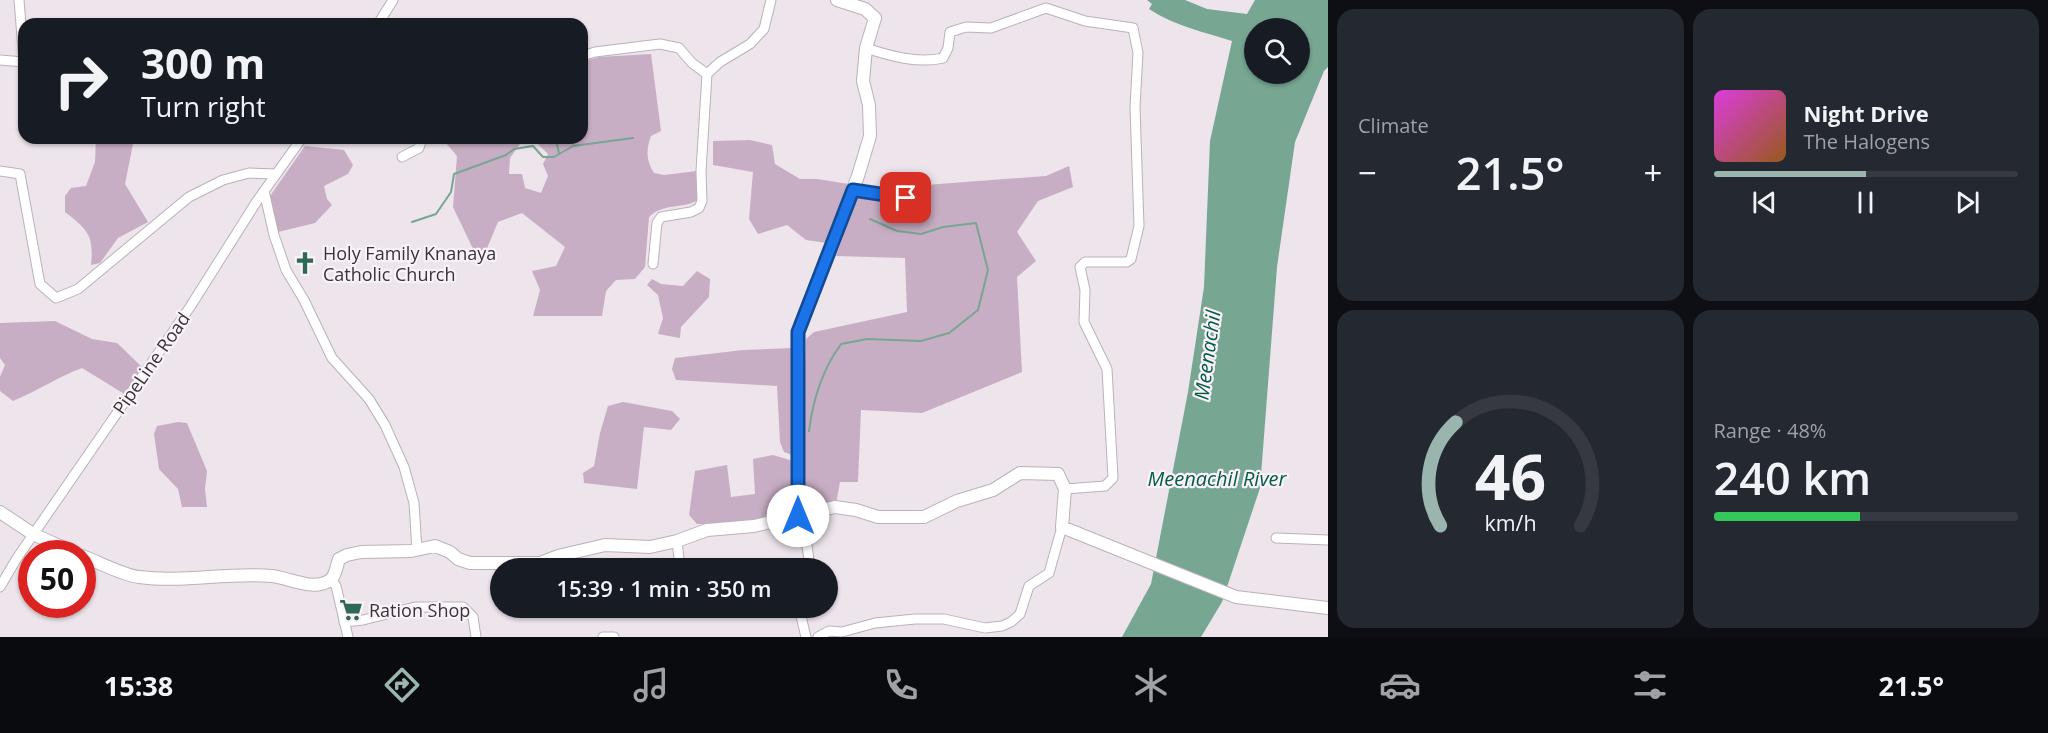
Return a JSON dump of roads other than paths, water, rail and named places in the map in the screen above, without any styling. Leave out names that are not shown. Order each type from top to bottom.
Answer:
[{"type":"main road","points":[[800,515],[798,332],[853,190],[870,136],[869,105],[863,81],[866,48],[875,18],[865,9],[837,0]]},
{"type":"main road","points":[[96,561],[137,577],[194,579],[234,574],[275,576],[318,585],[334,576],[339,559],[347,555],[417,550],[435,546],[470,563],[540,563],[558,556],[605,545],[650,548],[707,530],[754,526],[835,507],[856,510],[878,517],[924,517],[957,501],[993,490],[1020,472],[1058,474],[1065,489],[1062,527],[1236,597],[1328,608]]},
{"type":"main road","points":[[0,512],[46,540]]},
{"type":"street","points":[[19,0],[20,18]]},
{"type":"street","points":[[382,18],[393,0]]},
{"type":"street","points":[[653,264],[657,223],[661,217],[691,212],[699,208],[702,201],[701,171],[707,74],[720,62],[750,44],[764,29],[771,0]]},
{"type":"street","points":[[866,48],[904,58],[936,60],[943,58],[948,48],[950,32],[966,27],[991,28],[1046,9],[1084,21],[1133,28],[1138,53],[1135,107],[1139,226],[1131,259],[1127,262],[1085,262],[1080,267],[1085,290],[1084,322],[1107,369],[1113,478],[1105,486],[1065,489]]},
{"type":"street","points":[[588,54],[660,44],[679,48],[692,63],[707,74]]},
{"type":"street","points":[[0,60],[18,62]]},
{"type":"street","name":"PipeLine Road","points":[[0,587],[33,534],[190,307],[264,191],[298,144]]},
{"type":"street","points":[[402,157],[419,148],[420,144]]},
{"type":"street","points":[[0,171],[20,174],[40,284],[56,298],[78,289],[189,197],[222,180],[249,173],[276,174]]},
{"type":"street","points":[[853,190],[906,198]]},
{"type":"street","points":[[264,191],[274,235],[286,270],[304,300],[332,358],[369,399],[385,425],[404,466],[414,503],[417,550]]},
{"type":"street","points":[[800,515],[808,558]]},
{"type":"street","points":[[818,637],[829,631],[842,632],[875,623],[915,619],[944,619],[988,632],[1011,622],[1020,614],[1029,586],[1049,573],[1062,527]]},
{"type":"street","points":[[1276,538],[1328,540]]},
{"type":"street","points":[[677,541],[679,558]]},
{"type":"street","points":[[331,579],[336,586],[348,637]]},
{"type":"street","points":[[344,622],[363,620],[415,607],[463,607],[473,617],[476,637]]},
{"type":"street","points":[[801,618],[806,637]]},
{"type":"street","points":[[603,637],[614,637]]},
{"type":"water","name":"Meenachil River","points":[[1147,0],[1185,0],[1207,9],[1247,14],[1255,0],[1328,0],[1328,67],[1324,71],[1295,142],[1277,267],[1260,488],[1222,602],[1201,637],[1122,637],[1151,584],[1188,392],[1204,287],[1210,141],[1232,41],[1169,20],[1149,9],[1152,4]]},
{"type":"waterway","points":[[412,222],[436,214],[451,192],[454,174],[506,155],[514,149],[533,146],[543,157],[554,157],[573,146],[633,138]]},
{"type":"waterway","points":[[557,144],[559,154]]},
{"type":"waterway","points":[[809,431],[819,385],[841,344],[867,339],[921,341],[949,333],[978,310],[988,270],[976,223],[943,227],[921,234],[897,231],[870,219]]},
{"type":"place","name":"Holy Family Knanaya Catholic Church","points":[[305,263]]},
{"type":"place","name":"Ration Shop","points":[[351,610]]},
{"type":"water label","name":"Meenachil","points":[[1207,355]]}]
